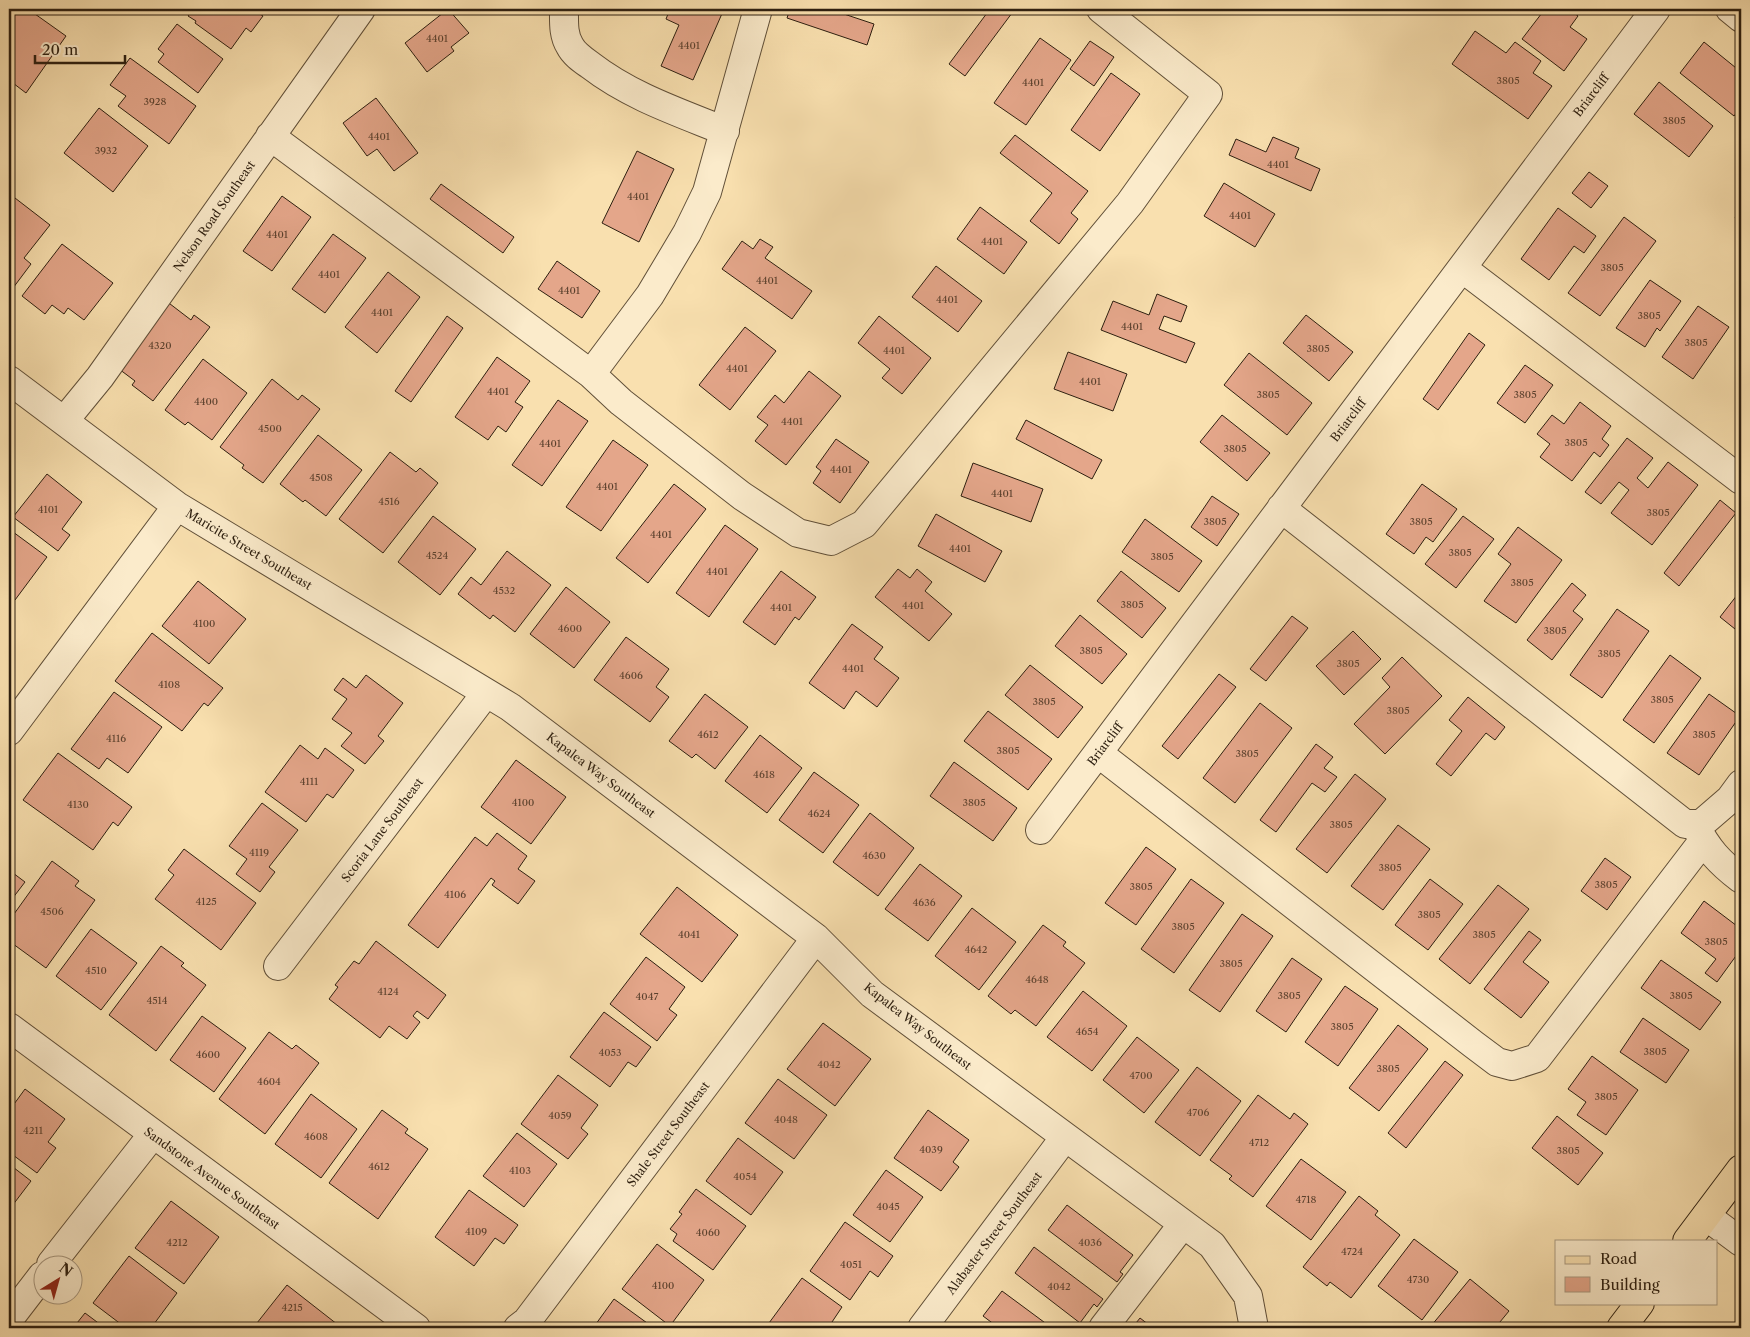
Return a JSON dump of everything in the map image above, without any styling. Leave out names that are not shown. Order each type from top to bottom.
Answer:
[{"type":"main road","points":[[1688,1240],[1741,1168]]},
{"type":"main road","points":[[1621,1328],[1639,1304]]},
{"type":"street","name":"Nelson Road Southeast","points":[[64,421],[100,377],[361,9]]},
{"type":"street","points":[[564,9],[565,34],[571,48],[604,77],[642,98],[725,131]]},
{"type":"street","points":[[591,374],[650,295],[687,233],[707,192],[758,9]]},
{"type":"street","points":[[270,136],[591,374],[621,402],[742,496],[798,533],[832,541],[864,524],[1130,203],[1208,94],[1101,9]]},
{"type":"street","name":"Briarcliff","points":[[1040,830],[1656,9]]},
{"type":"street","points":[[1730,9],[1741,18]]},
{"type":"street","points":[[1462,268],[1741,480]]},
{"type":"street","points":[[9,380],[177,506]]},
{"type":"street","name":"Maricite Street Southeast","points":[[9,731],[177,506],[510,706]]},
{"type":"street","points":[[1281,508],[1677,818],[1699,832],[1726,868],[1741,879]]},
{"type":"street","name":"Scoria Lane Southeast","points":[[278,966],[486,693]]},
{"type":"street","name":"Kapalea Way Southeast","points":[[510,706],[816,938],[872,994],[1212,1245],[1248,1296],[1254,1328]]},
{"type":"street","points":[[1098,753],[1473,1044],[1497,1062],[1512,1066],[1537,1058],[1699,832],[1701,824],[1730,799],[1741,784]]},
{"type":"street","name":"Shale Street Southeast","points":[[518,1328],[527,1321],[816,938]]},
{"type":"street","name":"Sandstone Avenue Southeast","points":[[9,1027],[416,1328]]},
{"type":"street","points":[[59,1254],[153,1134]]},
{"type":"street","name":"Alabaster Street Southeast","points":[[922,1328],[1066,1137]]},
{"type":"street","points":[[1706,1216],[1741,1242]]},
{"type":"street","points":[[1103,1328],[1183,1224]]},
{"type":"street","points":[[9,1319],[32,1289]]},
{"type":"building","points":[[16,9],[28,9],[66,36],[26,93],[9,80],[9,19]]},
{"type":"building","points":[[193,9],[252,9],[263,16],[251,32],[246,28],[231,49],[188,16]]},
{"type":"building","points":[[448,9],[469,33],[451,47],[454,51],[427,72],[405,43]]},
{"type":"building","points":[[670,9],[724,9],[693,80],[661,66],[679,25],[666,19]]},
{"type":"building","points":[[790,9],[842,9],[841,13],[874,24],[867,45],[787,18]]},
{"type":"building","points":[[990,9],[1015,9],[965,76],[949,64]]},
{"type":"building","points":[[1545,9],[1569,9],[1578,16],[1570,27],[1587,39],[1564,71],[1522,39]]},
{"type":"building","points":[[177,24],[223,59],[198,93],[158,62],[164,54],[158,49]]},
{"type":"building","points":[[1475,31],[1506,53],[1515,42],[1541,61],[1533,73],[1552,86],[1528,119],[1452,64]]},
{"type":"building","points":[[1040,38],[1071,60],[1026,125],[994,103]]},
{"type":"building","points":[[1090,41],[1114,57],[1094,86],[1070,69]]},
{"type":"building","points":[[1704,42],[1741,72],[1741,107],[1734,116],[1680,73]]},
{"type":"building","points":[[130,58],[196,106],[169,144],[118,106],[126,96],[110,85]]},
{"type":"building","points":[[1111,73],[1140,94],[1100,151],[1071,130]]},
{"type":"building","points":[[1659,82],[1713,126],[1689,157],[1634,114]]},
{"type":"building","points":[[376,98],[418,153],[394,171],[377,149],[367,156],[343,123]]},
{"type":"building","points":[[99,108],[148,146],[113,192],[64,153]]},
{"type":"building","points":[[1015,135],[1088,191],[1071,213],[1078,219],[1059,244],[1030,221],[1052,193],[1000,153]]},
{"type":"building","points":[[1273,137],[1299,148],[1295,158],[1320,169],[1311,191],[1229,155],[1236,139],[1266,152]]},
{"type":"building","points":[[637,151],[674,169],[639,242],[602,223]]},
{"type":"building","points":[[1589,172],[1608,186],[1591,208],[1572,193]]},
{"type":"building","points":[[1224,183],[1275,214],[1255,247],[1204,216]]},
{"type":"building","points":[[441,184],[514,237],[503,253],[430,199]]},
{"type":"building","points":[[282,196],[311,217],[272,271],[243,251]]},
{"type":"building","points":[[15,198],[50,225],[24,258],[31,264],[13,288],[9,285],[9,206]]},
{"type":"building","points":[[980,207],[1027,242],[1004,274],[957,239]]},
{"type":"building","points":[[1558,208],[1596,236],[1584,253],[1574,246],[1549,280],[1521,259]]},
{"type":"building","points":[[1741,209],[1741,223],[1735,218]]},
{"type":"building","points":[[1624,217],[1656,241],[1600,316],[1568,293]]},
{"type":"building","points":[[333,234],[366,258],[325,313],[292,289]]},
{"type":"building","points":[[760,239],[773,247],[765,258],[812,291],[792,319],[722,269],[742,241],[753,249]]},
{"type":"building","points":[[62,244],[113,283],[84,320],[68,308],[64,314],[52,305],[45,314],[22,296]]},
{"type":"building","points":[[557,261],[600,291],[582,318],[538,289]]},
{"type":"building","points":[[936,266],[982,301],[958,332],[912,297]]},
{"type":"building","points":[[388,272],[420,297],[377,353],[345,327]]},
{"type":"building","points":[[1650,280],[1681,301],[1660,331],[1657,328],[1645,347],[1616,328]]},
{"type":"building","points":[[1157,294],[1187,306],[1181,322],[1164,316],[1159,329],[1195,343],[1186,363],[1101,330],[1113,301],[1149,315]]},
{"type":"building","points":[[161,297],[191,320],[194,315],[210,327],[153,401],[132,385],[135,381],[111,363]]},
{"type":"building","points":[[1698,306],[1729,327],[1693,379],[1662,357]]},
{"type":"building","points":[[1306,315],[1353,352],[1329,381],[1283,343]]},
{"type":"building","points":[[447,316],[463,328],[411,402],[395,391]]},
{"type":"building","points":[[879,316],[931,358],[902,394],[882,378],[890,369],[858,343]]},
{"type":"building","points":[[745,327],[776,351],[730,410],[699,385]]},
{"type":"building","points":[[1469,333],[1485,345],[1438,410],[1423,399]]},
{"type":"building","points":[[1068,352],[1127,374],[1113,411],[1054,389]]},
{"type":"building","points":[[1249,353],[1312,403],[1287,435],[1224,385]]},
{"type":"building","points":[[497,357],[530,381],[515,402],[523,407],[506,432],[498,426],[488,440],[455,417]]},
{"type":"building","points":[[203,359],[247,393],[212,440],[188,422],[185,425],[165,410]]},
{"type":"building","points":[[1525,365],[1553,385],[1525,423],[1497,403]]},
{"type":"building","points":[[809,371],[841,396],[786,465],[755,441],[768,425],[757,417],[775,395],[784,403]]},
{"type":"building","points":[[272,379],[298,400],[302,395],[320,409],[263,483],[242,468],[244,465],[220,447]]},
{"type":"building","points":[[558,400],[588,421],[542,486],[512,465]]},
{"type":"building","points":[[1580,402],[1611,426],[1602,439],[1609,445],[1600,457],[1594,452],[1572,481],[1540,457],[1550,444],[1537,434],[1552,415],[1564,424]]},
{"type":"building","points":[[1222,415],[1270,453],[1247,481],[1200,442]]},
{"type":"building","points":[[1026,420],[1102,460],[1092,479],[1016,439]]},
{"type":"building","points":[[318,435],[362,470],[326,516],[305,500],[303,502],[280,484]]},
{"type":"building","points":[[1627,438],[1653,458],[1637,478],[1648,488],[1668,462],[1698,485],[1652,545],[1611,513],[1629,490],[1619,482],[1601,504],[1585,492]]},
{"type":"building","points":[[836,439],[869,462],[840,503],[813,483],[821,471],[816,467]]},
{"type":"building","points":[[613,440],[648,465],[601,531],[566,507]]},
{"type":"building","points":[[390,452],[416,472],[420,468],[438,483],[383,553],[339,519]]},
{"type":"building","points":[[973,463],[1043,489],[1031,522],[961,496]]},
{"type":"building","points":[[47,474],[82,502],[62,529],[70,535],[58,551],[13,517]]},
{"type":"building","points":[[674,484],[706,509],[648,583],[616,558]]},
{"type":"building","points":[[1422,484],[1457,509],[1433,542],[1426,537],[1414,554],[1386,534]]},
{"type":"building","points":[[1212,496],[1239,514],[1217,546],[1191,527]]},
{"type":"building","points":[[1720,500],[1736,513],[1679,586],[1664,573]]},
{"type":"building","points":[[936,514],[1002,551],[985,582],[918,546]]},
{"type":"building","points":[[433,516],[476,549],[440,595],[398,562]]},
{"type":"building","points":[[1463,516],[1494,539],[1456,588],[1425,564]]},
{"type":"building","points":[[1145,519],[1202,561],[1179,592],[1122,552]]},
{"type":"building","points":[[725,525],[758,549],[709,617],[676,593]]},
{"type":"building","points":[[1518,527],[1562,560],[1516,623],[1484,601],[1511,564],[1498,554]]},
{"type":"building","points":[[9,529],[47,557],[15,600],[9,595]]},
{"type":"building","points":[[507,551],[551,585],[515,632],[493,615],[490,619],[458,594],[471,577],[481,585]]},
{"type":"building","points":[[898,569],[910,578],[917,569],[932,582],[925,591],[952,614],[929,641],[875,597]]},
{"type":"building","points":[[781,571],[816,597],[799,620],[795,617],[775,645],[743,622]]},
{"type":"building","points":[[1121,571],[1166,608],[1142,638],[1097,601]]},
{"type":"building","points":[[198,581],[246,619],[209,664],[162,626]]},
{"type":"building","points":[[1572,583],[1586,595],[1573,611],[1583,619],[1552,660],[1527,640]]},
{"type":"building","points":[[566,587],[610,622],[574,668],[530,634]]},
{"type":"building","points":[[1741,590],[1741,621],[1735,629],[1720,617]]},
{"type":"building","points":[[1617,609],[1649,631],[1602,698],[1570,675]]},
{"type":"building","points":[[1080,615],[1127,654],[1102,684],[1055,646]]},
{"type":"building","points":[[1292,616],[1308,628],[1266,681],[1250,669]]},
{"type":"building","points":[[852,624],[883,647],[874,659],[899,678],[877,707],[856,691],[844,709],[809,683]]},
{"type":"building","points":[[1353,631],[1381,659],[1344,695],[1316,666]]},
{"type":"building","points":[[152,633],[223,688],[208,706],[204,703],[182,731],[115,681]]},
{"type":"building","points":[[626,637],[669,669],[656,687],[669,697],[650,722],[594,680]]},
{"type":"building","points":[[1670,655],[1701,678],[1654,743],[1623,720]]},
{"type":"building","points":[[1402,657],[1442,696],[1385,754],[1354,724],[1390,687],[1382,678]]},
{"type":"building","points":[[1030,665],[1083,707],[1058,738],[1005,695]]},
{"type":"building","points":[[1219,674],[1236,687],[1178,759],[1162,746]]},
{"type":"building","points":[[366,675],[403,703],[378,736],[384,741],[365,764],[341,746],[352,733],[332,719],[347,699],[334,690],[343,678],[356,688]]},
{"type":"building","points":[[114,692],[162,727],[128,773],[107,758],[99,769],[71,749]]},
{"type":"building","points":[[705,694],[748,727],[715,769],[696,754],[692,758],[669,741]]},
{"type":"building","points":[[1709,694],[1740,716],[1699,775],[1667,753]]},
{"type":"building","points":[[1468,697],[1505,727],[1495,740],[1486,733],[1451,776],[1436,764],[1462,731],[1449,720]]},
{"type":"building","points":[[1260,703],[1292,728],[1235,803],[1203,778]]},
{"type":"building","points":[[988,711],[1052,759],[1028,790],[964,741]]},
{"type":"building","points":[[760,735],[802,768],[767,813],[725,781]]},
{"type":"building","points":[[1316,744],[1333,757],[1324,768],[1337,777],[1325,792],[1312,783],[1276,832],[1260,820]]},
{"type":"building","points":[[300,745],[318,759],[325,748],[354,770],[333,798],[327,794],[306,822],[265,792]]},
{"type":"building","points":[[58,753],[132,807],[118,826],[113,822],[93,850],[23,800]]},
{"type":"building","points":[[516,760],[566,797],[531,844],[481,807]]},
{"type":"building","points":[[954,762],[1017,808],[993,841],[930,796]]},
{"type":"building","points":[[814,772],[859,805],[823,853],[779,820]]},
{"type":"building","points":[[1355,774],[1386,799],[1327,873],[1296,849]]},
{"type":"building","points":[[262,803],[298,830],[269,867],[275,872],[260,892],[236,874],[247,859],[229,846]]},
{"type":"building","points":[[870,813],[914,848],[878,896],[833,862]]},
{"type":"building","points":[[1398,825],[1430,849],[1383,910],[1351,886]]},
{"type":"building","points":[[497,833],[527,856],[518,869],[535,881],[518,904],[492,885],[495,881],[491,878],[438,948],[408,925],[475,837],[487,846]]},
{"type":"building","points":[[1146,847],[1176,869],[1136,925],[1105,903]]},
{"type":"building","points":[[184,849],[256,903],[221,950],[155,899],[174,875],[168,870]]},
{"type":"building","points":[[1605,858],[1631,877],[1607,910],[1581,891]]},
{"type":"building","points":[[52,861],[79,881],[75,886],[95,900],[46,968],[9,941],[9,921]]},
{"type":"building","points":[[920,864],[962,896],[928,941],[885,909]]},
{"type":"building","points":[[9,870],[25,882],[9,903]]},
{"type":"building","points":[[1191,879],[1224,903],[1174,973],[1141,949]]},
{"type":"building","points":[[1430,879],[1463,904],[1428,950],[1395,925]]},
{"type":"building","points":[[1498,885],[1529,909],[1470,984],[1439,959]]},
{"type":"building","points":[[677,887],[738,935],[702,982],[640,934]]},
{"type":"building","points":[[1704,901],[1741,929],[1741,949],[1717,982],[1705,973],[1716,959],[1681,933]]},
{"type":"building","points":[[972,908],[1016,942],[979,990],[935,956]]},
{"type":"building","points":[[1242,914],[1273,936],[1220,1012],[1189,990]]},
{"type":"building","points":[[1043,925],[1066,942],[1063,946],[1085,963],[1036,1026],[1015,1010],[1011,1014],[988,996]]},
{"type":"building","points":[[91,929],[137,963],[101,1010],[56,976]]},
{"type":"building","points":[[1529,931],[1541,940],[1523,962],[1549,982],[1521,1018],[1484,989]]},
{"type":"building","points":[[376,941],[446,995],[428,1019],[417,1011],[413,1016],[420,1022],[407,1039],[389,1026],[380,1038],[329,999],[338,987],[335,985],[354,961],[359,964]]},
{"type":"building","points":[[161,946],[184,963],[181,966],[206,985],[156,1051],[109,1015]]},
{"type":"building","points":[[646,957],[685,987],[669,1009],[677,1015],[657,1041],[610,1004]]},
{"type":"building","points":[[1292,958],[1322,979],[1286,1032],[1256,1011]]},
{"type":"building","points":[[1661,960],[1721,1002],[1700,1030],[1641,988]]},
{"type":"building","points":[[1345,986],[1378,1009],[1338,1066],[1305,1042]]},
{"type":"building","points":[[1083,991],[1127,1026],[1092,1071],[1047,1037]]},
{"type":"building","points":[[604,1012],[651,1047],[636,1067],[628,1062],[610,1087],[570,1057]]},
{"type":"building","points":[[202,1016],[246,1048],[214,1092],[170,1060]]},
{"type":"building","points":[[1643,1018],[1689,1050],[1666,1083],[1620,1052]]},
{"type":"building","points":[[823,1023],[871,1059],[835,1106],[787,1069]]},
{"type":"building","points":[[1398,1025],[1428,1049],[1379,1111],[1349,1088]]},
{"type":"building","points":[[269,1032],[292,1049],[296,1045],[319,1063],[265,1134],[219,1099]]},
{"type":"building","points":[[1137,1037],[1179,1070],[1144,1113],[1103,1080]]},
{"type":"building","points":[[1592,1056],[1638,1090],[1606,1135],[1577,1115],[1586,1102],[1568,1089]]},
{"type":"building","points":[[1445,1061],[1463,1075],[1406,1148],[1388,1133]]},
{"type":"building","points":[[1197,1067],[1241,1101],[1200,1156],[1155,1122]]},
{"type":"building","points":[[558,1075],[598,1105],[581,1128],[588,1134],[568,1159],[521,1124]]},
{"type":"building","points":[[778,1079],[827,1115],[794,1159],[745,1123]]},
{"type":"building","points":[[25,1089],[65,1119],[48,1142],[56,1148],[37,1173],[9,1152],[9,1111]]},
{"type":"building","points":[[311,1094],[357,1129],[321,1178],[275,1144]]},
{"type":"building","points":[[1258,1095],[1290,1119],[1294,1113],[1308,1124],[1253,1197],[1229,1179],[1232,1176],[1210,1160]]},
{"type":"building","points":[[382,1110],[408,1129],[405,1133],[428,1149],[378,1219],[329,1183]]},
{"type":"building","points":[[928,1110],[969,1140],[953,1162],[959,1167],[941,1191],[894,1158]]},
{"type":"building","points":[[1557,1116],[1603,1153],[1578,1185],[1532,1148]]},
{"type":"building","points":[[517,1133],[557,1164],[524,1207],[483,1176]]},
{"type":"building","points":[[738,1138],[783,1172],[751,1215],[706,1181]]},
{"type":"building","points":[[1301,1159],[1346,1192],[1311,1240],[1266,1206]]},
{"type":"building","points":[[9,1164],[31,1181],[9,1210]]},
{"type":"building","points":[[886,1170],[923,1197],[890,1242],[853,1215]]},
{"type":"building","points":[[696,1189],[746,1226],[713,1270],[673,1241],[677,1234],[670,1229],[682,1214],[679,1212]]},
{"type":"building","points":[[469,1190],[518,1225],[504,1244],[495,1238],[474,1266],[435,1237]]},
{"type":"building","points":[[1359,1196],[1378,1211],[1375,1215],[1400,1235],[1351,1298],[1330,1282],[1327,1286],[1303,1267]]},
{"type":"building","points":[[171,1201],[219,1237],[184,1284],[135,1248]]},
{"type":"building","points":[[1067,1205],[1133,1255],[1120,1272],[1123,1274],[1117,1282],[1048,1230]]},
{"type":"building","points":[[845,1222],[893,1256],[878,1277],[870,1271],[850,1300],[810,1271]]},
{"type":"building","points":[[1414,1239],[1458,1272],[1422,1320],[1378,1286]]},
{"type":"building","points":[[657,1244],[704,1280],[670,1326],[622,1289]]},
{"type":"building","points":[[1034,1247],[1103,1299],[1097,1307],[1094,1304],[1080,1323],[1015,1273]]},
{"type":"building","points":[[129,1256],[177,1293],[151,1328],[126,1328],[93,1303]]},
{"type":"building","points":[[802,1278],[842,1307],[828,1328],[775,1328],[769,1323]]},
{"type":"building","points":[[1470,1279],[1509,1311],[1495,1328],[1434,1328],[1431,1326]]},
{"type":"building","points":[[287,1285],[342,1328],[253,1328]]},
{"type":"building","points":[[1002,1291],[1052,1328],[999,1328],[983,1316]]},
{"type":"building","points":[[614,1299],[654,1328],[593,1328]]},
{"type":"building","points":[[85,1313],[105,1328],[73,1328]]},
{"type":"building","points":[[1740,1317],[1741,1328],[1736,1328]]},
{"type":"building","points":[[1140,1318],[1153,1328],[1132,1328]]}]
